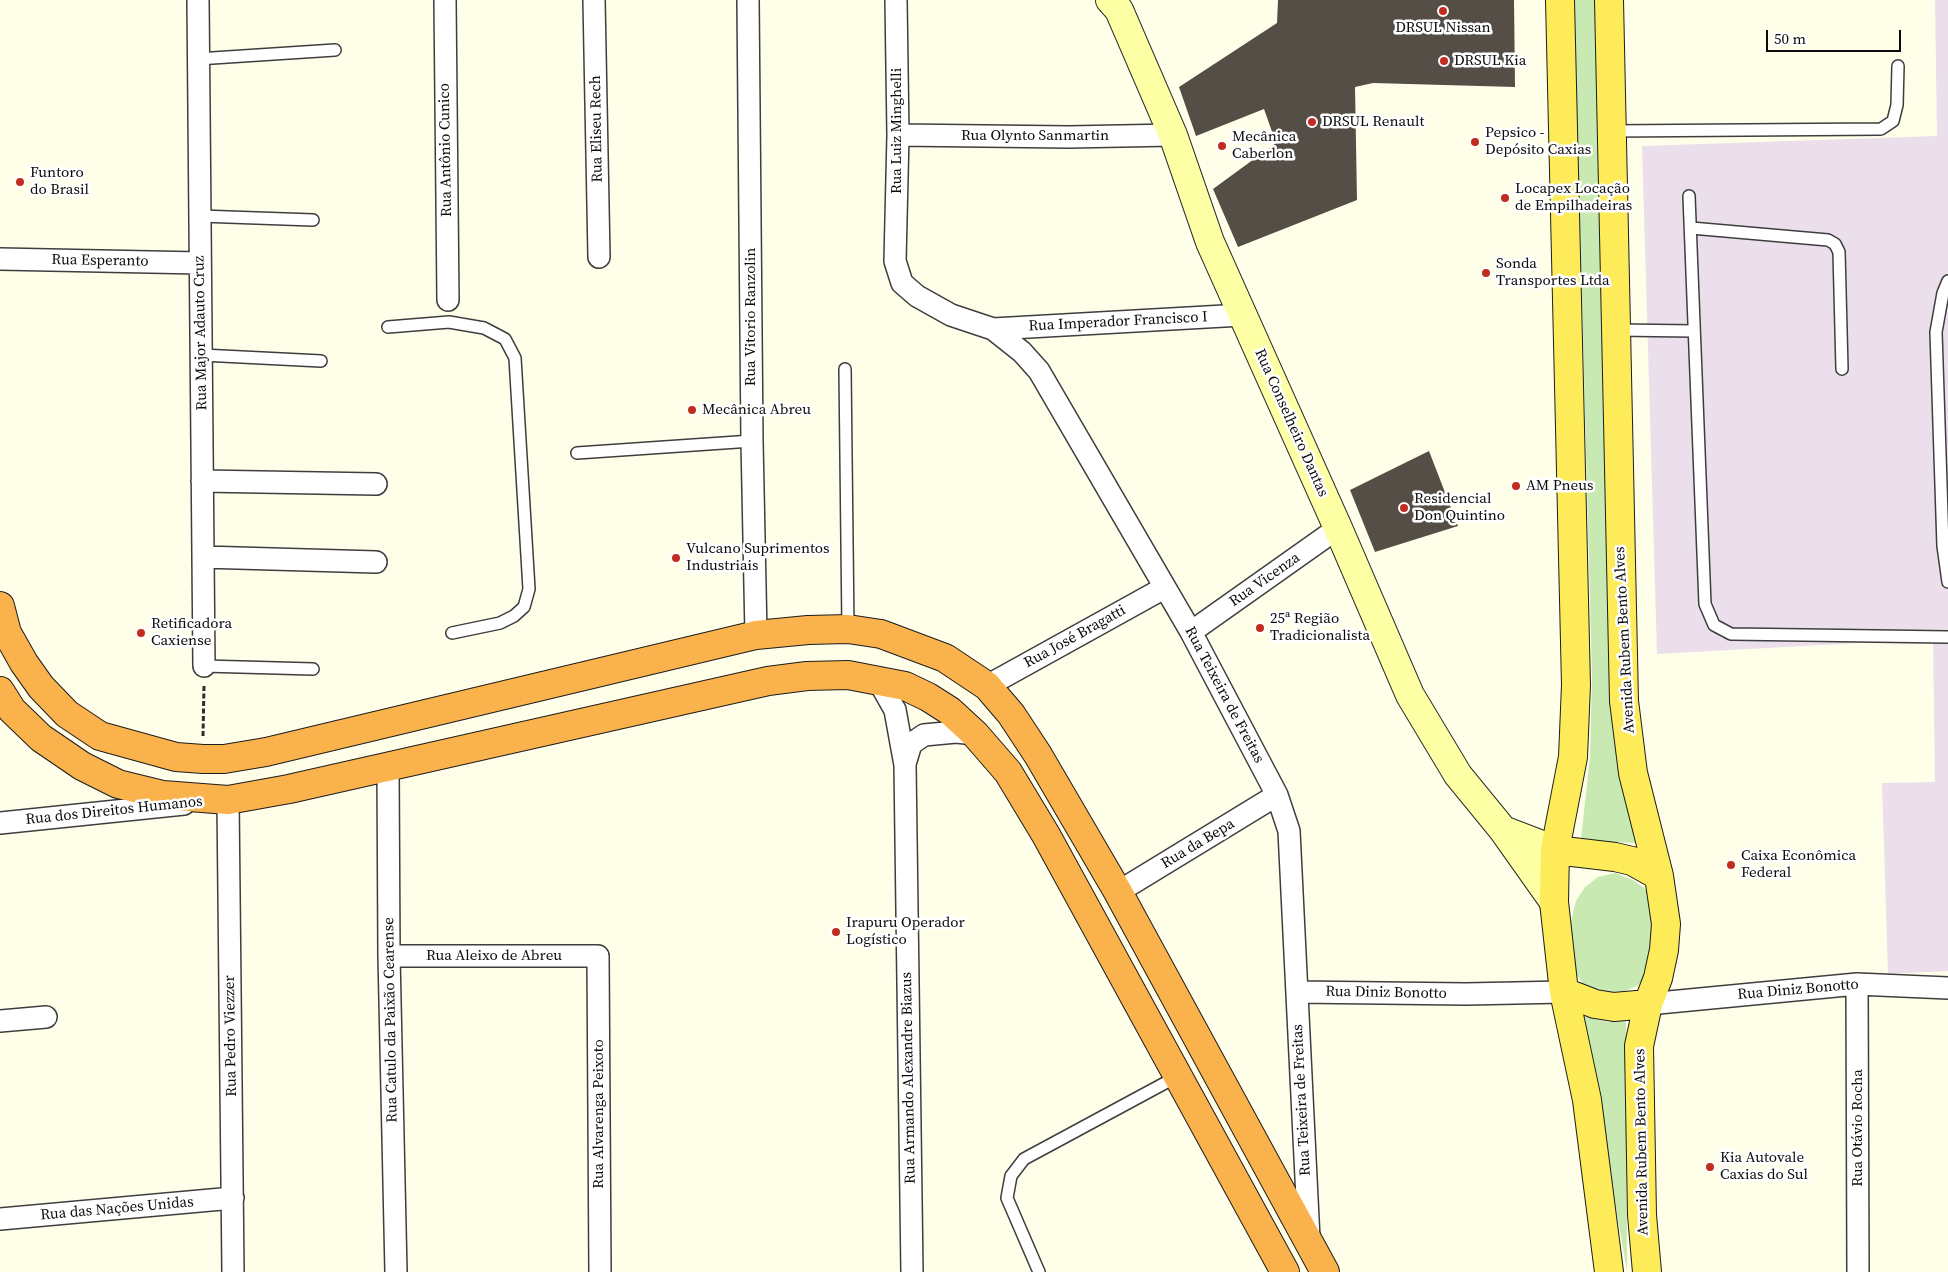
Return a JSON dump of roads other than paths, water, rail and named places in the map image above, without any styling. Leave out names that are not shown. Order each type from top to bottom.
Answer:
[{"type":"highway","points":[[0,606],[7,632],[24,663],[41,687],[67,714],[100,736],[176,757],[203,759],[224,759],[266,752],[756,635],[808,630],[848,629],[881,634],[945,658],[986,686],[1011,714],[1033,747],[1118,892],[1325,1272]]},
{"type":"highway","points":[[0,691],[12,710],[41,738],[82,766],[118,784],[163,795],[228,800],[289,789],[768,681],[807,676],[848,675],[905,686],[928,697],[950,711],[975,734],[1008,772],[1036,819],[1285,1272]]},
{"type":"main road","points":[[1560,0],[1576,685],[1573,757],[1550,840],[1554,902],[1564,992],[1587,1100],[1609,1272]]},
{"type":"main road","name":"Avenida Rubem Bento Alves","points":[[1609,0],[1624,701],[1633,772],[1659,876],[1666,924],[1664,950],[1658,978],[1648,1004],[1639,1046],[1642,1215],[1647,1272]]},
{"type":"main road","points":[[1550,840],[1632,861],[1659,876]]},
{"type":"main road","points":[[1564,992],[1595,1004],[1614,1008],[1648,1004]]},
{"type":"street","name":"Rua Major Adauto Cruz","points":[[198,0],[197,59],[202,355],[204,666]]},
{"type":"street","name":"Rua Antônio Cunico","points":[[445,0],[448,300]]},
{"type":"street","name":"Rua Eliseu Rech","points":[[594,0],[599,257]]},
{"type":"street","name":"Rua Vitorio Ranzolin","points":[[748,0],[752,441],[756,635]]},
{"type":"street","name":"Rua Luiz Minghelli","points":[[895,262],[898,135],[896,0]]},
{"type":"street","name":"Rua Conselheiro Dantas","points":[[1110,0],[1118,10],[1173,135],[1210,242],[1338,528],[1410,695],[1458,775],[1503,830],[1554,902]]},
{"type":"street","name":"Rua Olynto Sanmartin","points":[[898,135],[1070,137],[1173,135]]},
{"type":"street","name":"Rua Esperanto","points":[[0,259],[200,263]]},
{"type":"street","name":"Rua Teixeira de Freitas","points":[[895,262],[902,283],[917,296],[951,315],[993,329],[1022,352],[1039,371],[1191,632],[1278,795],[1289,831],[1309,1241]]},
{"type":"street","name":"Rua Imperador Francisco I","points":[[993,329],[1242,315]]},
{"type":"street","points":[[202,481],[376,484]]},
{"type":"street","name":"Rua Vicenza","points":[[1191,632],[1338,528]]},
{"type":"street","points":[[203,557],[376,562]]},
{"type":"street","name":"Rua José Bragatti","points":[[986,686],[1164,588]]},
{"type":"street","name":"Rua Armando Alexandre Biazus","points":[[878,680],[895,710],[904,765],[912,1272]]},
{"type":"street","name":"Rua Armando Alexandre Biazus","points":[[904,765],[911,744],[924,735],[940,732],[975,734]]},
{"type":"street","name":"Rua Catulo da Paixão Cearense","points":[[388,767],[389,956],[396,1272]]},
{"type":"street","name":"Rua da Bepa","points":[[1118,892],[1278,795]]},
{"type":"street","name":"Rua dos Direitos Humanos","points":[[0,823],[228,800]]},
{"type":"street","name":"Rua Pedro Viezzer","points":[[228,800],[233,1272]]},
{"type":"street","points":[[1503,830],[1550,840]]},
{"type":"street","name":"Rua Aleixo de Abreu","points":[[389,956],[598,956]]},
{"type":"street","name":"Rua Alvarenga Peixoto","points":[[598,956],[600,1272]]},
{"type":"street","name":"Rua Diniz Bonotto","points":[[1648,1004],[1857,984],[1948,988]]},
{"type":"street","name":"Rua Otávio Rocha","points":[[1857,984],[1858,1272]]},
{"type":"street","name":"Rua Diniz Bonotto","points":[[1297,992],[1466,994],[1564,992]]},
{"type":"street","points":[[0,1021],[46,1017]]},
{"type":"street","name":"Rua das Nações Unidas","points":[[0,1219],[233,1198]]},
{"type":"lane","points":[[197,59],[335,50]]},
{"type":"lane","points":[[1611,131],[1881,129],[1893,121],[1897,105],[1898,66]]},
{"type":"lane","points":[[1689,196],[1705,604],[1714,625],[1731,634],[1948,637]]},
{"type":"lane","points":[[200,216],[313,220]]},
{"type":"lane","points":[[1691,228],[1828,240],[1835,244],[1839,252],[1842,369]]},
{"type":"lane","points":[[1948,281],[1943,293],[1936,332],[1943,546],[1948,582]]},
{"type":"lane","points":[[448,300],[449,322]]},
{"type":"lane","points":[[388,327],[449,322],[484,328],[505,339],[515,358],[528,589],[524,607],[514,616],[500,623],[452,632]]},
{"type":"lane","points":[[1615,330],[1694,331]]},
{"type":"lane","points":[[202,355],[321,360]]},
{"type":"lane","points":[[845,369],[848,629]]},
{"type":"lane","points":[[577,453],[752,441]]},
{"type":"lane","points":[[204,666],[313,669]]},
{"type":"lane","points":[[1039,1272],[1007,1198],[1011,1176],[1024,1159],[1178,1076]]},
{"type":"place","name":"DRSUL Nissan","points":[[1443,11]]},
{"type":"place","name":"DRSUL Kia","points":[[1444,61]]},
{"type":"place","name":"DRSUL Renault","points":[[1312,122]]},
{"type":"place","name":"Pepsico - Depósito Caxias","points":[[1475,142]]},
{"type":"place","name":"Mecânica Caberlon","points":[[1222,146]]},
{"type":"place","name":"Funtoro do Brasil","points":[[20,182]]},
{"type":"place","name":"Locapex Locação de Empilhadeiras","points":[[1505,198]]},
{"type":"place","name":"Sonda Transportes Ltda","points":[[1486,273]]},
{"type":"place","name":"Mecânica Abreu","points":[[692,410]]},
{"type":"place","name":"AM Pneus","points":[[1516,486]]},
{"type":"place","name":"Residencial Don Quintino","points":[[1404,508]]},
{"type":"place","name":"Vulcano Suprimentos Industriais","points":[[676,558]]},
{"type":"place","name":"25ª Região Tradicionalista","points":[[1260,628]]},
{"type":"place","name":"Retificadora Caxiense","points":[[141,633]]},
{"type":"place","name":"Caixa Econômica Federal","points":[[1731,865]]},
{"type":"place","name":"Irapuru Operador Logístico","points":[[836,932]]},
{"type":"place","name":"Kia Autovale Caxias do Sul","points":[[1710,1167]]}]
